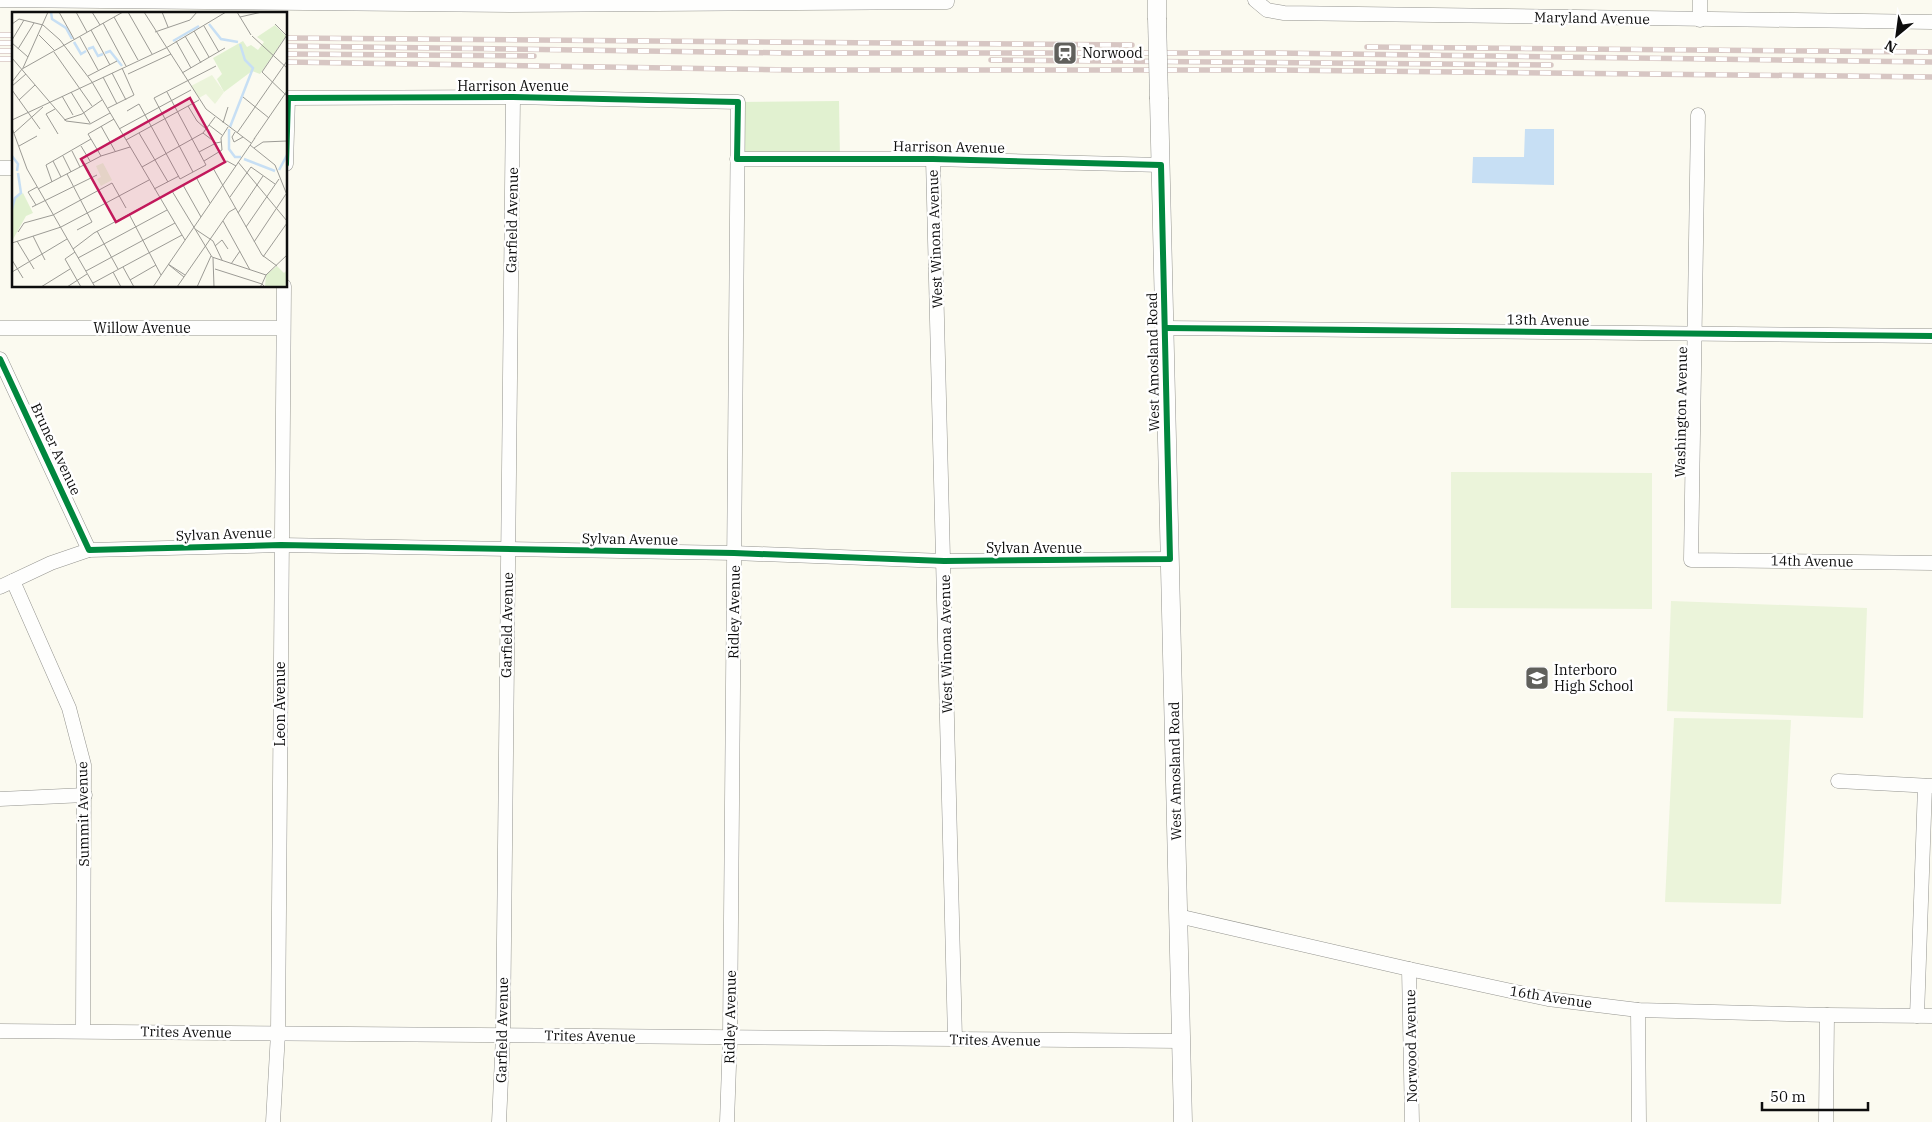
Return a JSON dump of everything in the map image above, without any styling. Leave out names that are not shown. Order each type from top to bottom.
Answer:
[{"type":"street","points":[[0,0],[512,3],[947,1]]},
{"type":"street","name":"West Amosland Road","points":[[1157,0],[1183,1122]]},
{"type":"street","name":"Maryland Avenue","points":[[1255,0],[1267,10],[1284,13],[1932,22]]},
{"type":"street","points":[[1700,0],[1700,20]]},
{"type":"street","name":"Harrison Avenue","points":[[288,98],[513,97],[738,102]]},
{"type":"street","name":"Garfield Avenue","points":[[499,1122],[503,1035],[513,97]]},
{"type":"street","name":"Ridley Avenue","points":[[728,1122],[738,102]]},
{"type":"street","name":"Washington Avenue","points":[[1691,560],[1698,114]]},
{"type":"street","name":"Harrison Avenue","points":[[737,159],[933,159],[1161,165]]},
{"type":"street","name":"West Winona Avenue","points":[[933,159],[955,1039]]},
{"type":"street","name":"Leon Avenue","points":[[273,1122],[278,1033],[284,288]]},
{"type":"street","name":"Willow Avenue","points":[[0,328],[284,328]]},
{"type":"street","name":"13th Avenue","points":[[1165,328],[1932,336]]},
{"type":"street","name":"Bruner Avenue","points":[[0,359],[89,550]]},
{"type":"street","name":"Sylvan Avenue","points":[[0,587],[51,563],[89,550],[281,545],[734,553],[944,561],[1170,559]]},
{"type":"street","name":"14th Avenue","points":[[1691,560],[1932,563]]},
{"type":"street","name":"Summit Avenue","points":[[13,581],[69,708],[84,765],[83,1030]]},
{"type":"street","points":[[1838,781],[1928,786],[1917,1016]]},
{"type":"street","points":[[0,798],[85,795]]},
{"type":"street","name":"16th Avenue","points":[[1178,916],[1409,970],[1548,999],[1638,1010],[1827,1016],[1932,1016]]},
{"type":"street","name":"Norwood Avenue","points":[[1409,970],[1412,1122]]},
{"type":"street","points":[[1638,1010],[1639,1122]]},
{"type":"street","points":[[1826,1122],[1827,1016]]},
{"type":"street","name":"Trites Avenue","points":[[0,1031],[83,1030],[1181,1041]]},
{"type":"green space","points":[[839,101],[840,159],[737,159],[738,102]]},
{"type":"green space","points":[[1451,472],[1652,473],[1652,609],[1451,608]]},
{"type":"green space","points":[[1671,601],[1867,608],[1863,718],[1667,711]]},
{"type":"green space","points":[[1674,718],[1791,720],[1781,904],[1665,902]]},
{"type":"water","points":[[1525,129],[1554,129],[1554,185],[1472,183],[1473,157],[1524,157]]},
{"type":"railway","points":[[0,35],[12,35]]},
{"type":"railway","points":[[288,38],[1132,45]]},
{"type":"railway","points":[[0,43],[12,43]]},
{"type":"railway","points":[[288,46],[789,53],[1276,53],[1932,62]]},
{"type":"railway","points":[[1367,47],[1932,52]]},
{"type":"railway","points":[[0,51],[12,51]]},
{"type":"railway","points":[[288,54],[534,56]]},
{"type":"railway","points":[[0,59],[12,59]]},
{"type":"railway","points":[[991,60],[1551,65]]},
{"type":"railway","points":[[288,62],[791,70],[1275,70],[1932,77]]},
{"type":"cycle path","points":[[0,359],[89,550],[281,545],[734,553],[944,561],[1170,559],[1161,165],[933,159],[737,159],[738,102],[513,97],[288,98]]},
{"type":"cycle path","points":[[1165,328],[1932,336]]},
{"type":"place","name":"Norwood","points":[[1065,53]]},
{"type":"place","name":"Interboro High School","points":[[1537,678]]}]
